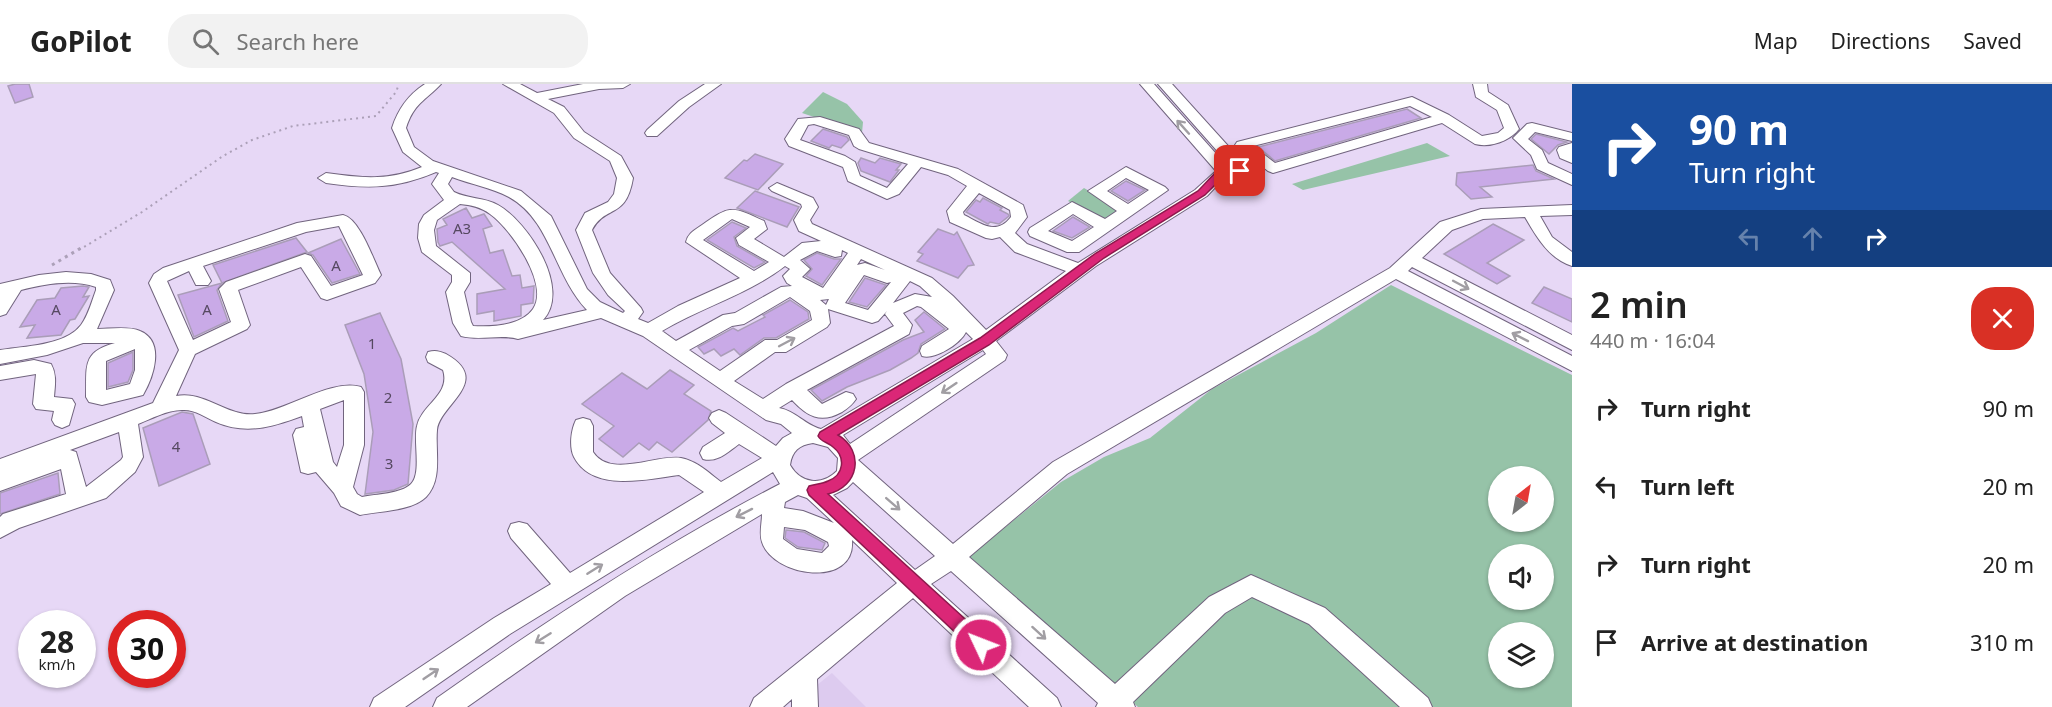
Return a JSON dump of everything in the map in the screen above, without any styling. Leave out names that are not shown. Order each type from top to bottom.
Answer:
[{"type":"street","points":[[434,84],[414,98],[404,111],[399,128],[408,148],[441,169],[515,194],[545,220],[580,292],[602,312],[680,346],[769,412],[774,423],[801,442]]},
{"type":"street","points":[[510,84],[559,110],[579,135],[616,159],[625,178],[622,195],[614,205],[591,217],[584,230],[593,260],[612,290],[632,307],[634,312],[625,322]]},
{"type":"street","points":[[535,97],[599,85],[623,84]]},
{"type":"street","points":[[652,133],[684,104],[714,84]]},
{"type":"street","points":[[1147,84],[1227,173]]},
{"type":"street","points":[[446,707],[499,668],[722,524],[774,508],[805,488],[834,486],[847,474],[849,461],[991,348],[1090,263],[1142,228],[1202,193],[1219,190],[1227,173],[1224,150],[1165,84]]},
{"type":"street","points":[[1444,118],[1274,168],[1242,145],[1413,101],[1444,118],[1480,141],[1508,135],[1512,129],[1505,111],[1481,94],[1480,84]]},
{"type":"street","points":[[918,161],[894,190],[886,194],[853,178],[850,165],[840,159],[794,143],[792,139],[803,122],[815,120],[854,132],[858,136],[858,141],[864,146],[918,161],[962,176],[1017,208],[1019,217],[1007,230],[992,234],[961,222],[954,215],[976,186]]},
{"type":"street","points":[[1335,120],[1368,141]]},
{"type":"street","points":[[1572,137],[1532,127],[1520,138],[1522,143],[1533,149],[1539,156],[1542,166],[1572,180]]},
{"type":"street","points":[[840,159],[858,141]]},
{"type":"street","points":[[1572,147],[1564,150],[1565,155],[1572,159]]},
{"type":"street","points":[[326,178],[372,184],[407,180],[441,169]]},
{"type":"street","points":[[441,169],[440,184],[444,193],[455,200],[472,201],[493,209],[507,218],[543,273],[545,297],[542,311],[532,320],[511,330],[480,334],[467,331],[462,323],[455,292],[461,282],[462,273],[428,248],[424,229],[429,219],[441,208],[455,200]]},
{"type":"street","points":[[777,188],[807,201],[810,207],[802,220],[805,226],[855,255],[904,278],[926,282],[947,300],[991,348]]},
{"type":"street","points":[[1105,226],[1072,207],[1036,232],[1073,248],[1125,214],[1142,228]]},
{"type":"street","points":[[763,707],[914,583],[953,557],[1060,468],[1402,265],[1446,225],[1481,214],[1572,210]]},
{"type":"street","points":[[1530,212],[1546,240],[1572,260]]},
{"type":"street","points":[[649,331],[684,310],[754,279],[778,263],[777,259],[745,242],[744,238],[759,229],[758,225],[735,214],[728,214],[695,238],[694,243],[754,279]]},
{"type":"street","points":[[160,408],[188,350],[241,326],[228,290],[232,286],[305,260],[327,294],[372,277],[349,226],[343,220],[303,227],[170,272],[160,278],[158,284],[170,290],[188,350]]},
{"type":"street","points":[[303,227],[312,243]]},
{"type":"street","points":[[1007,230],[1021,248],[1090,263]]},
{"type":"street","points":[[1079,244],[1090,263]]},
{"type":"street","points":[[194,265],[202,281]]},
{"type":"street","points":[[1402,265],[1495,303],[1572,343]]},
{"type":"street","points":[[1402,265],[1479,316],[1572,364]]},
{"type":"street","points":[[0,310],[8,288],[46,279],[82,277],[104,284],[105,290],[87,330],[80,336],[69,343],[0,357]]},
{"type":"street","points":[[680,346],[729,319],[738,320],[787,291],[794,291],[819,308],[821,323],[779,347],[772,345],[724,377]]},
{"type":"street","points":[[769,412],[793,389],[903,329],[903,325],[894,314],[897,308],[909,301],[926,301],[958,327],[957,333],[929,351]]},
{"type":"street","points":[[1479,316],[1495,303]]},
{"type":"street","points":[[503,336],[535,331],[602,312]]},
{"type":"street","points":[[80,336],[136,336],[145,349],[146,367],[136,390],[102,398],[96,397],[97,360],[100,355],[128,346]]},
{"type":"street","points":[[383,707],[480,641],[801,442],[991,348]]},
{"type":"street","points":[[303,407],[323,466],[342,487],[349,500],[360,506],[408,497],[418,491],[426,479],[427,425],[453,390],[455,378],[451,366],[435,357]]},
{"type":"street","points":[[0,373],[34,367],[45,369],[43,404],[65,404],[62,420]]},
{"type":"street","points":[[793,389],[814,410],[822,413],[846,399]]},
{"type":"street","points":[[0,468],[160,408],[183,402],[245,422],[260,421],[344,392],[354,392],[354,445],[342,487]]},
{"type":"street","points":[[303,407],[309,466]]},
{"type":"street","points":[[719,418],[760,448],[835,440],[843,447],[849,461],[1116,705],[1217,605],[1251,585],[1317,616],[1419,707]]},
{"type":"street","points":[[0,529],[11,521],[98,492],[128,466],[133,457],[127,420]]},
{"type":"street","points":[[583,426],[583,454],[592,468],[606,473],[680,466],[690,470],[720,493]]},
{"type":"street","points":[[710,453],[740,434]]},
{"type":"street","points":[[801,442],[783,473],[805,488],[914,583],[1048,707]]},
{"type":"street","points":[[0,482],[69,458],[78,499]]},
{"type":"street","points":[[519,531],[567,586]]},
{"type":"street","points":[[480,641],[499,668]]},
{"type":"street","points":[[804,673],[806,707]]},
{"type":"path","points":[[44,270],[140,214],[212,162],[244,144],[269,133],[303,124],[376,116],[396,92],[399,84]]},
{"type":"shaded area","points":[[832,673],[866,707],[790,707]]},
{"type":"green space","points":[[823,92],[847,104],[863,122],[862,133],[802,113]]},
{"type":"green space","points":[[1427,143],[1450,156],[1303,190],[1292,184]]},
{"type":"green space","points":[[1084,188],[1121,210],[1107,221],[1068,201]]},
{"type":"green space","points":[[1391,285],[1572,375],[1572,707],[1138,707],[967,558],[1061,482],[1104,457],[1150,438],[1212,389],[1316,333]]},
{"type":"building","points":[[29,84],[33,97],[15,103],[8,86]]},
{"type":"building","points":[[1407,109],[1421,118],[1275,161],[1258,147]]},
{"type":"building","points":[[823,129],[847,137],[849,140],[841,148],[832,145],[829,148],[811,141]]},
{"type":"building","points":[[1536,134],[1567,142],[1558,145],[1549,154],[1531,139]]},
{"type":"building","points":[[755,154],[783,164],[758,190],[725,178],[744,160],[747,161]]},
{"type":"building","points":[[861,158],[875,163],[880,158],[901,164],[890,182],[861,171],[858,163]]},
{"type":"building","points":[[1533,165],[1536,171],[1554,179],[1480,187],[1492,197],[1471,199],[1456,185],[1457,173]]},
{"type":"building","points":[[1126,181],[1145,190],[1128,201],[1111,191]]},
{"type":"building","points":[[755,191],[799,207],[787,227],[737,208]]},
{"type":"building","points":[[983,198],[1002,208],[1000,210],[1009,216],[999,224],[990,222],[988,224],[966,212],[976,200],[980,202]]},
{"type":"building","points":[[466,208],[472,218],[484,214],[492,226],[483,229],[490,253],[503,250],[512,276],[520,275],[522,288],[534,286],[533,303],[521,305],[521,316],[494,321],[494,311],[477,314],[477,294],[505,289],[452,242],[440,246],[437,229],[447,225],[443,219]]},
{"type":"building","points":[[1073,217],[1090,227],[1072,238],[1053,231]]},
{"type":"building","points":[[732,222],[746,228],[734,237],[737,246],[765,262],[754,268],[707,240]]},
{"type":"building","points":[[1493,224],[1524,240],[1487,263],[1510,276],[1497,284],[1444,254]]},
{"type":"building","points":[[938,229],[954,235],[957,232],[974,265],[968,266],[958,278],[917,261],[923,254],[918,252]]},
{"type":"building","points":[[296,238],[307,252],[222,283],[213,265]]},
{"type":"building","points":[[341,239],[360,274],[332,283],[313,255],[308,253]]},
{"type":"building","points":[[817,253],[841,259],[822,285],[806,276],[812,269],[804,260]]},
{"type":"building","points":[[865,278],[886,285],[867,307],[849,302]]},
{"type":"building","points":[[222,283],[217,290],[228,321],[194,337],[178,295]]},
{"type":"building","points":[[89,287],[83,297],[89,296],[75,319],[70,320],[61,335],[27,338],[35,325],[20,327],[37,300],[55,298],[61,288]]},
{"type":"building","points":[[1544,287],[1572,299],[1572,322],[1532,303]]},
{"type":"building","points":[[790,300],[808,312],[809,319],[776,338],[764,338],[740,355],[734,349],[721,356],[714,349],[704,354],[698,347],[733,328],[738,331],[765,317],[763,315]]},
{"type":"building","points":[[924,312],[945,329],[921,344],[918,353],[911,358],[822,401],[811,390],[903,340],[924,332],[915,320]]},
{"type":"building","points":[[380,313],[401,359],[413,424],[408,484],[394,490],[365,494],[373,432],[364,374],[345,325]]},
{"type":"building","points":[[133,352],[133,370],[128,382],[108,387],[108,363]]},
{"type":"building","points":[[670,370],[694,385],[684,394],[711,411],[708,420],[672,452],[657,442],[649,450],[639,443],[623,457],[599,439],[614,426],[582,404],[622,373],[647,389]]},
{"type":"building","points":[[182,412],[193,414],[210,464],[159,486],[143,428]]},
{"type":"building","points":[[58,473],[60,494],[0,514],[0,493]]},
{"type":"building","points":[[786,530],[804,532],[825,543],[822,550],[798,547],[785,538]]},
{"type":"route","points":[[981,645],[814,490],[825,490],[842,481],[849,466],[848,456],[843,447],[835,440],[825,436],[984,341],[1100,255],[1202,193],[1219,175],[1221,168],[1228,167],[1240,171]]}]
